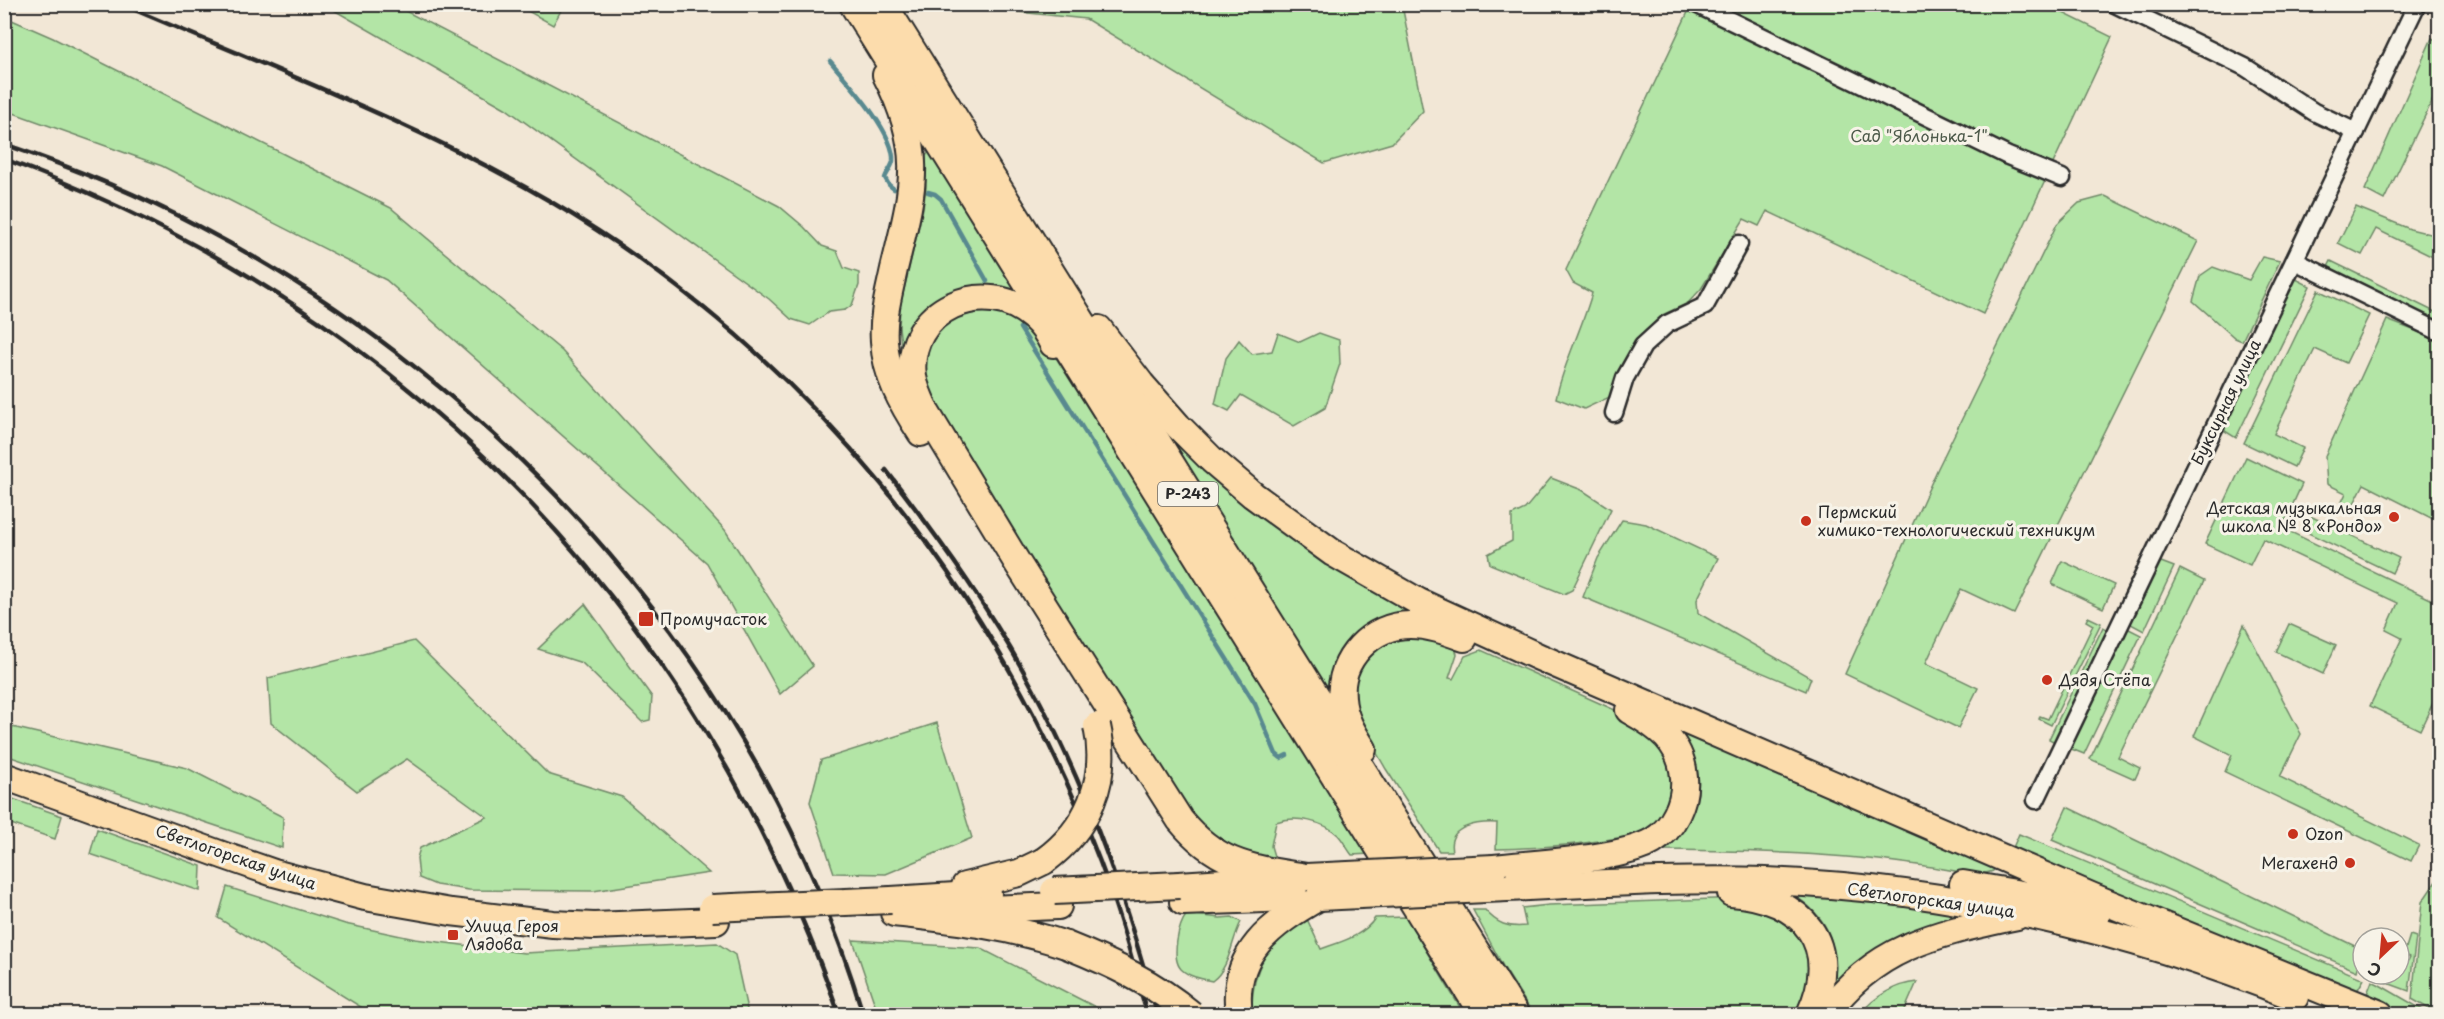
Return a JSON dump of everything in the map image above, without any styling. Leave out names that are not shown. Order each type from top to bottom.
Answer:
[{"type":"highway","name":"Р-243","points":[[881,4],[1513,1014]]},
{"type":"highway","name":"Р-243","points":[[846,5],[891,61],[1485,1014]]},
{"type":"main road","points":[[846,5],[894,91],[908,125],[912,145],[912,187],[909,207],[884,323],[884,342],[891,380],[909,416],[1089,702],[1097,726],[1101,752],[1099,776],[1087,814],[1071,838],[1044,861],[1019,873],[893,906]]},
{"type":"main road","points":[[928,79],[998,171],[1103,335],[1141,384],[1212,460],[1253,495],[1333,553],[1419,602],[1539,657],[2091,896],[2380,1014]]},
{"type":"main road","points":[[1185,531],[1088,400],[1042,326],[1033,317],[1009,303],[986,298],[971,299],[944,310],[924,328],[917,341],[913,367],[917,392],[926,412],[1036,593],[1180,820],[1195,838],[1215,853],[1235,863],[1313,887]]},
{"type":"main road","points":[[893,906],[1056,898],[1181,893],[1313,887],[1501,878],[1614,853],[1653,841],[1667,829],[1676,815],[1685,784],[1678,752],[1668,737],[1656,726],[1627,709],[1464,638],[1434,628],[1409,625],[1389,628],[1376,634],[1354,655],[1346,670],[1341,697],[1351,730],[1401,812],[1447,908]]},
{"type":"main road","name":"Светлогорская улица","points":[[4,776],[274,873],[364,897],[473,915],[594,926],[714,914],[893,906]]},
{"type":"main road","name":"Светлогорская улица","points":[[1501,878],[1700,864],[1832,869],[1904,875],[2027,895],[2110,916],[2285,975]]},
{"type":"main road","name":"Светлогорская улица","points":[[1501,878],[1581,885],[1765,881],[1904,892],[2026,914],[2072,925],[2184,958],[2274,988],[2338,1014]]},
{"type":"main road","points":[[1581,885],[1738,894],[1762,898],[1784,906],[1804,921],[1814,935],[1820,951],[1821,986],[1810,1014]]},
{"type":"main road","points":[[1239,1014],[1240,976],[1252,948],[1313,887]]},
{"type":"main road","points":[[893,906],[1023,932],[1066,945],[1138,978],[1191,1014]]},
{"type":"main road","points":[[1826,1014],[1865,973],[1912,944],[1938,934],[2026,914]]},
{"type":"main road","points":[[1480,960],[1526,1014]]},
{"type":"street","points":[[1696,4],[2008,156],[2062,178]]},
{"type":"street","points":[[2115,4],[2245,67],[2314,112],[2356,132]]},
{"type":"street","name":"Буксирная улица","points":[[2036,800],[2417,4]]},
{"type":"street","points":[[1614,413],[1625,378],[1643,346],[1667,324],[1705,306],[1739,244]]},
{"type":"street","points":[[2295,261],[2439,332]]},
{"type":"green space","name":"Сад \"Яблонька-1\"","points":[[1705,4],[2047,5],[2112,37],[1983,314],[1767,211],[1759,226],[1744,219],[1701,289],[1688,303],[1662,315],[1639,343],[1614,395],[1584,409],[1556,398],[1592,293],[1573,283],[1566,270],[1690,8]]},
{"type":"green space","points":[[325,5],[394,5],[779,206],[822,246],[837,251],[844,268],[859,273],[859,285],[852,305],[845,310],[829,312],[810,325],[791,319],[769,299],[505,108]]},
{"type":"green space","points":[[517,5],[564,5],[553,25]]},
{"type":"green space","points":[[959,5],[1402,5],[1423,111],[1392,143],[1324,163],[1086,19]]},
{"type":"green space","points":[[5,17],[53,38],[391,208],[562,351],[725,530],[813,666],[780,694],[707,563],[386,280],[162,166],[5,110]]},
{"type":"green space","points":[[2432,38],[2439,42],[2439,87],[2384,200],[2365,190]]},
{"type":"green space","points":[[933,150],[1026,301],[986,289],[903,361],[899,327],[900,307],[923,208],[926,188],[926,156],[929,151]]},
{"type":"green space","points":[[2105,196],[2198,241],[2014,614],[1961,589],[1926,663],[1978,688],[1958,728],[1845,674],[1938,468],[2057,224],[2079,203]]},
{"type":"green space","points":[[2356,207],[2410,229],[2439,236],[2439,260],[2376,229],[2362,255],[2338,243]]},
{"type":"green space","points":[[2262,257],[2280,261],[2242,341],[2235,338],[2193,301],[2200,276],[2213,267],[2249,280]]},
{"type":"green space","points":[[2331,261],[2439,314],[2439,322],[2328,267]]},
{"type":"green space","points":[[2294,278],[2310,286],[2236,438],[2225,431],[2225,420]]},
{"type":"green space","points":[[2318,290],[2369,315],[2346,363],[2315,349],[2274,434],[2303,448],[2294,467],[2244,443]]},
{"type":"green space","points":[[1000,308],[1041,334],[1370,854],[1352,855],[1340,837],[1332,830],[1300,819],[1276,822],[1271,846],[1276,863],[1259,861],[1198,831],[930,408],[921,351],[958,309]]},
{"type":"green space","points":[[2387,320],[2439,340],[2439,522],[2364,484],[2349,513],[2340,506],[2346,493],[2327,484],[2325,456]]},
{"type":"green space","points":[[1278,333],[1300,342],[1319,333],[1339,340],[1340,364],[1325,408],[1294,426],[1241,395],[1229,411],[1215,404],[1226,358],[1239,340],[1252,354],[1272,351]]},
{"type":"green space","points":[[1170,421],[1439,617],[1387,621],[1338,707],[1159,422]]},
{"type":"green space","points":[[2246,457],[2302,484],[2282,528],[2439,603],[2439,690],[2420,730],[2370,706],[2402,638],[2386,630],[2398,603],[2263,539],[2250,565],[2205,544]]},
{"type":"green space","points":[[1551,478],[1582,490],[1611,509],[1572,590],[1564,594],[1490,564],[1488,554],[1512,541],[1512,515],[1525,509]]},
{"type":"green space","points":[[2310,516],[2399,558],[2392,573],[2304,531]]},
{"type":"green space","points":[[1622,520],[1646,524],[1718,558],[1697,600],[1698,613],[1811,678],[1806,691],[1583,597],[1598,558]]},
{"type":"green space","points":[[2062,561],[2114,585],[2103,608],[2052,584]]},
{"type":"green space","points":[[2161,562],[2174,567],[2144,631],[2129,623]]},
{"type":"green space","points":[[2180,569],[2204,581],[2118,757],[2140,768],[2135,779],[2090,759]]},
{"type":"green space","points":[[585,604],[652,697],[650,720],[642,722],[582,663],[538,649]]},
{"type":"green space","points":[[2088,617],[2101,623],[2051,725],[2039,719],[2040,716],[2048,719],[2093,625],[2086,621]]},
{"type":"green space","points":[[2289,624],[2336,645],[2323,674],[2276,652]]},
{"type":"green space","points":[[2244,625],[2301,734],[2280,777],[2419,845],[2411,861],[2225,772],[2232,755],[2194,736]]},
{"type":"green space","points":[[2103,627],[2109,630],[2055,742],[2049,739]]},
{"type":"green space","points":[[2127,628],[2141,635],[2084,754],[2069,748]]},
{"type":"green space","points":[[1407,634],[1453,642],[1457,654],[1449,678],[1453,679],[1465,656],[1481,650],[1637,720],[1659,735],[1681,784],[1652,831],[1574,844],[1496,849],[1497,823],[1482,823],[1459,830],[1452,842],[1452,851],[1439,851],[1386,769],[1363,729],[1354,707],[1353,687],[1370,653],[1379,643]]},
{"type":"green space","points":[[414,641],[548,774],[622,797],[709,873],[593,891],[469,890],[436,885],[419,878],[417,858],[420,848],[487,817],[407,759],[357,791],[271,723],[268,678]]},
{"type":"green space","points":[[937,723],[972,838],[886,874],[834,873],[810,802],[821,760]]},
{"type":"green space","points":[[12,727],[187,768],[283,817],[282,848],[5,755],[5,735]]},
{"type":"green space","points":[[1685,731],[1996,865],[1993,871],[1978,873],[1828,855],[1663,850],[1660,848],[1682,830],[1689,819],[1697,796],[1697,770],[1692,752],[1683,737]]},
{"type":"green space","points":[[4,796],[62,816],[55,839],[5,822]]},
{"type":"green space","points":[[2067,807],[2351,944],[2351,968],[2052,840]]},
{"type":"green space","points":[[97,829],[201,866],[200,891],[90,854]]},
{"type":"green space","points":[[2019,834],[2351,974],[2351,986],[2360,986],[2357,991],[2011,852]]},
{"type":"green space","points":[[2439,877],[2440,1014],[2438,1014],[2412,999],[2422,902]]},
{"type":"green space","points":[[227,887],[345,924],[415,939],[524,953],[717,943],[735,955],[748,1014],[372,1014],[218,918]]},
{"type":"green space","points":[[1792,891],[1973,912],[1833,990],[1834,959],[1829,934],[1816,913],[1792,894]]},
{"type":"green space","points":[[1741,898],[1787,911],[1815,949],[1805,1014],[1533,1014],[1504,968],[1473,910],[1485,910],[1498,922],[1508,926],[1526,926],[1522,908]]},
{"type":"green space","points":[[1187,914],[1232,917],[1241,922],[1223,969],[1212,981],[1188,974],[1178,964],[1177,942]]},
{"type":"green space","points":[[1406,917],[1464,1014],[1252,1014],[1252,998],[1258,970],[1272,947],[1293,927],[1307,919],[1321,949],[1358,934],[1375,918]]},
{"type":"green space","points":[[2411,935],[2416,937],[2411,976]]},
{"type":"green space","points":[[853,940],[980,948],[1109,1014],[878,1014]]},
{"type":"green space","points":[[1917,982],[1903,1014],[1860,1014],[1886,992],[1901,985]]},
{"type":"green space","points":[[2370,986],[2381,986],[2430,1014],[2408,1014],[2368,998]]},
{"type":"green space","points":[[2396,986],[2410,986],[2409,991]]},
{"type":"waterway","points":[[830,61],[869,108],[887,137],[893,161],[885,178],[894,189]]},
{"type":"waterway","points":[[928,192],[941,199],[987,281]]},
{"type":"waterway","points":[[1020,328],[1255,704],[1276,754],[1281,758],[1287,755]]},
{"type":"railway","points":[[121,4],[392,120],[497,171],[548,200],[641,260],[728,328],[808,403],[881,483],[946,570],[1005,663],[1056,760],[1100,862],[1120,919],[1147,1014]]},
{"type":"railway","points":[[4,144],[78,171],[151,202],[198,226],[312,293],[420,371],[519,458],[610,554],[690,659],[760,771],[818,890],[863,1014]]},
{"type":"railway","points":[[4,159],[149,222],[284,298],[407,389],[519,491],[618,606],[705,732],[779,868],[839,1014]]},
{"type":"railway","points":[[886,470],[986,608],[1021,666],[1056,734],[1106,852],[1157,1014]]},
{"type":"place","name":"Детская музыкальная школа № 8 «Рондо»","points":[[2394,517]]},
{"type":"place","name":"Пермский химико-технологический техникум","points":[[1806,521]]},
{"type":"place","name":"Промучасток","points":[[646,619]]},
{"type":"place","name":"Дядя Стёпа","points":[[2047,680]]},
{"type":"place","name":"Ozon","points":[[2293,834]]},
{"type":"place","name":"Мегахенд","points":[[2350,863]]},
{"type":"place","name":"Улица Героя Лядова","points":[[453,935]]}]
